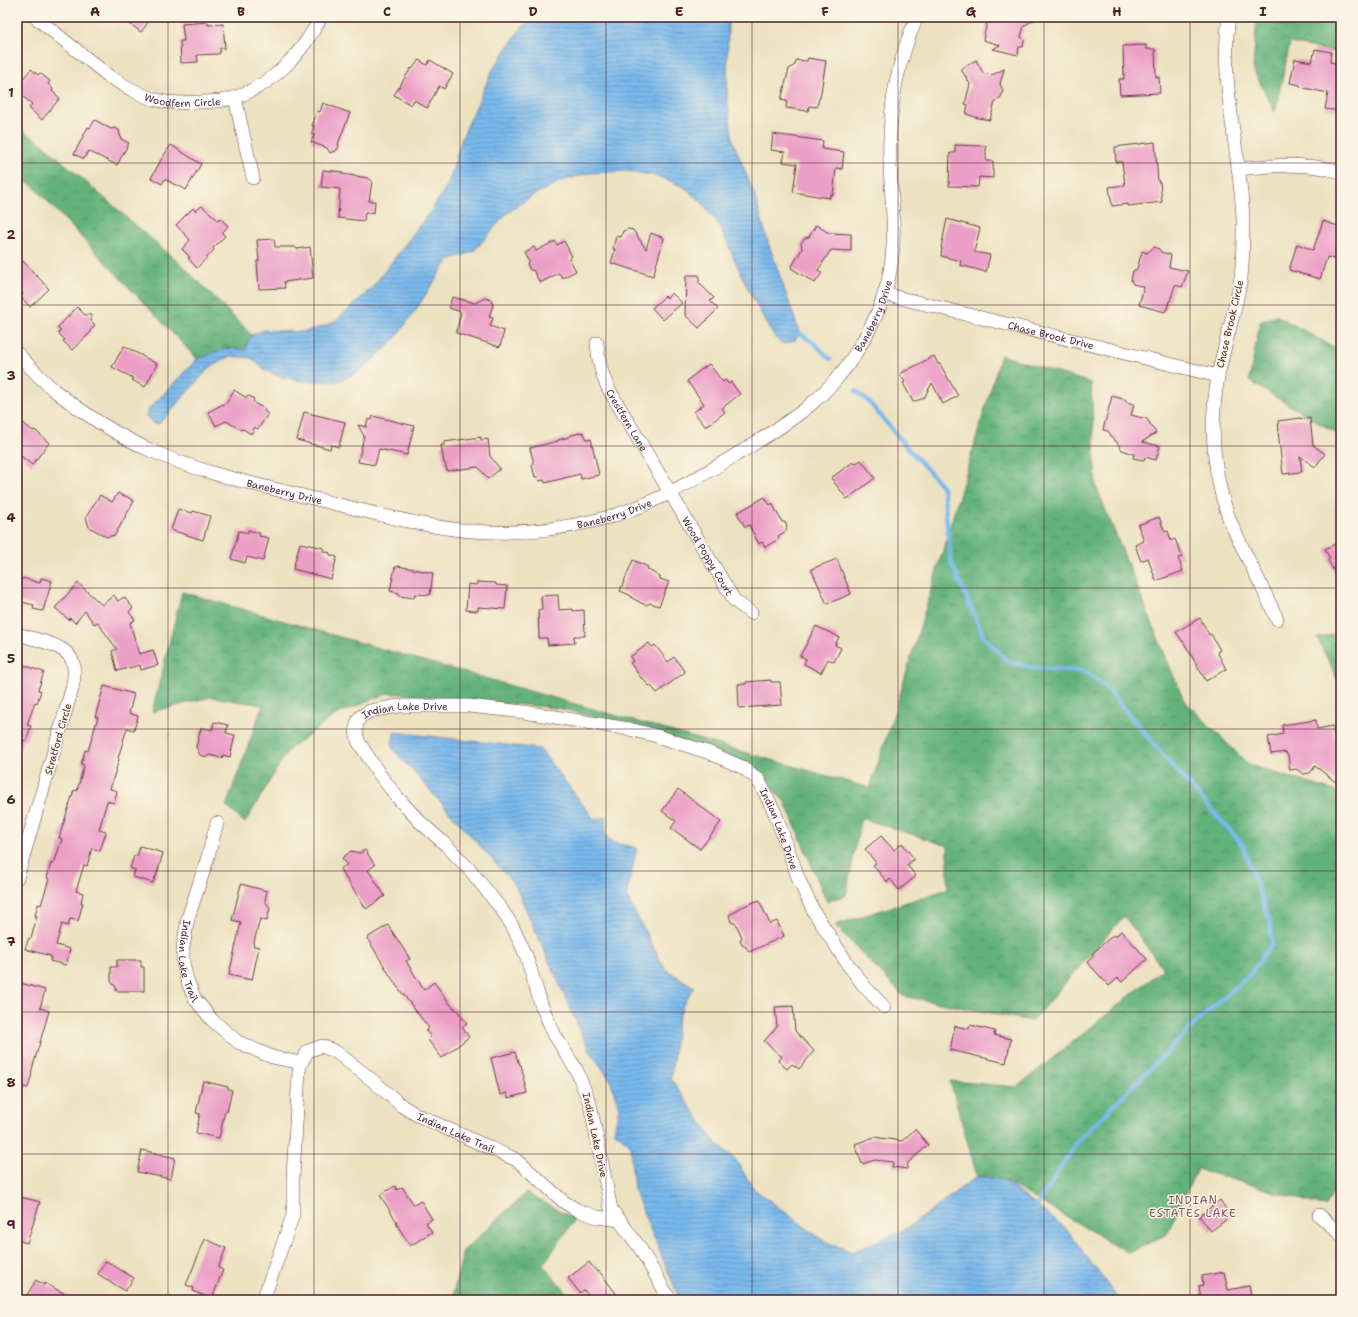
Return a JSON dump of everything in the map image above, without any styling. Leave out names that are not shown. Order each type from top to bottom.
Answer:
[{"type":"street","name":"Woodfern Circle","points":[[35,17],[110,78],[142,95],[157,100],[181,104],[235,98],[249,92],[272,78],[283,69],[306,42],[321,17]]},
{"type":"street","name":"Baneberry Drive","points":[[17,354],[51,388],[83,412],[105,426],[154,452],[230,478],[406,520],[448,528],[489,532],[517,532],[550,529],[594,521],[649,503],[670,494],[699,477],[805,410],[832,386],[856,354],[875,319],[890,272],[894,221],[890,157],[890,128],[903,55],[917,17]]},
{"type":"street","name":"Chase Brook Circle","points":[[1229,17],[1226,60],[1228,91],[1243,221],[1243,243],[1241,278],[1218,376],[1214,401],[1212,432],[1213,447],[1217,477],[1231,523],[1278,619]]},
{"type":"street","points":[[235,98],[253,178]]},
{"type":"street","points":[[1238,169],[1297,164],[1341,172]]},
{"type":"street","name":"Chase Brook Drive","points":[[884,294],[1218,376]]},
{"type":"street","name":"Crestfern Lane","points":[[597,343],[598,360],[601,373],[608,388],[670,494]]},
{"type":"street","name":"Wood Poppy Court","points":[[670,494],[734,600],[751,614]]},
{"type":"street","name":"Stratford Circle","points":[[17,634],[58,647],[68,654],[72,661],[74,677],[72,689],[17,878]]},
{"type":"street","name":"Indian Lake Drive","points":[[670,1300],[640,1248],[611,1209],[590,1104],[577,1071],[554,1034],[541,1004],[526,955],[513,928],[502,910],[471,871],[446,845],[418,820],[380,775],[358,741],[356,731],[357,723],[360,717],[370,711],[398,706],[469,706],[524,712],[628,729],[657,736],[710,753],[742,767],[758,779],[775,813],[799,880],[814,912],[847,964],[865,988],[884,1007]]},
{"type":"street","name":"Indian Lake Trail","points":[[217,823],[207,860],[188,918],[183,948],[183,963],[187,980],[195,999],[212,1020],[238,1042],[272,1057],[300,1063],[308,1051],[317,1047],[322,1046],[336,1052],[402,1106],[418,1115],[517,1160],[564,1202],[577,1210],[597,1217],[620,1220]]},
{"type":"street","points":[[263,1300],[294,1215],[293,1178],[300,1063]]},
{"type":"street","points":[[1319,1215],[1341,1235]]},
{"type":"green space","points":[[1257,17],[1341,17],[1341,53],[1290,43],[1275,112],[1253,69]]},
{"type":"green space","points":[[17,128],[40,142],[185,268],[252,335],[247,342],[247,350],[226,348],[197,359],[32,185],[17,178]]},
{"type":"green space","points":[[1276,315],[1341,351],[1341,436],[1249,381],[1260,322]]},
{"type":"green space","points":[[1001,355],[1091,383],[1096,486],[1183,699],[1249,765],[1341,793],[1341,1175],[1326,1207],[1197,1169],[1167,1234],[1129,1253],[1003,1180],[977,1176],[950,1081],[1017,1087],[1163,969],[1124,916],[1032,1021],[903,996],[835,925],[948,889],[948,846],[861,818],[846,895],[827,902],[785,802],[747,762],[647,730],[558,708],[388,693],[335,715],[288,750],[245,823],[226,806],[263,705],[210,697],[152,712],[182,592],[870,788],[898,701]]},
{"type":"green space","points":[[1341,633],[1341,687],[1317,638]]},
{"type":"green space","points":[[526,1193],[575,1219],[543,1265],[573,1300],[452,1300],[463,1251]]},
{"type":"water","points":[[532,17],[728,17],[727,97],[733,141],[754,194],[768,242],[800,334],[794,341],[785,344],[780,342],[773,335],[747,287],[719,225],[702,202],[684,187],[657,176],[628,171],[589,173],[561,181],[535,194],[506,214],[475,250],[454,258],[445,265],[394,340],[357,373],[336,382],[303,381],[278,376],[264,369],[251,358],[230,356],[209,368],[160,423],[153,424],[146,416],[149,409],[197,359],[226,348],[246,350],[247,342],[252,335],[264,330],[303,332],[322,327],[336,321],[372,288],[432,209],[448,184],[462,138],[492,71],[519,31]]},
{"type":"water","points":[[394,732],[540,749],[594,819],[607,817],[605,833],[611,842],[637,848],[626,896],[665,969],[694,987],[683,1005],[677,1022],[671,1079],[715,1142],[735,1159],[754,1189],[824,1241],[852,1252],[908,1228],[977,1176],[1003,1180],[1066,1229],[1119,1300],[680,1300],[634,1190],[630,1144],[614,1131],[619,1108],[610,1079],[589,1050],[515,885],[392,748]]},
{"type":"building","points":[[120,17],[152,17],[141,32]]},
{"type":"building","points":[[992,17],[1038,17],[1024,26],[1021,37],[1024,40],[1023,47],[1019,47],[1018,55],[993,49],[1000,45],[983,40],[987,22],[991,23]]},
{"type":"building","points":[[208,22],[208,25],[223,24],[225,48],[220,48],[220,53],[218,54],[197,55],[198,62],[181,63],[180,41],[184,41],[182,24]]},
{"type":"building","points":[[1146,45],[1146,49],[1155,49],[1156,77],[1159,77],[1160,93],[1120,95],[1119,79],[1124,79],[1123,46]]},
{"type":"building","points":[[1315,49],[1331,52],[1330,62],[1339,64],[1336,81],[1341,82],[1341,111],[1325,109],[1328,93],[1300,87],[1300,85],[1290,83],[1295,59],[1312,62]]},
{"type":"building","points":[[808,58],[826,61],[820,98],[817,107],[809,106],[808,111],[786,108],[787,101],[781,100],[789,69],[795,65],[796,60],[807,61]]},
{"type":"building","points":[[419,60],[427,65],[430,60],[453,74],[444,89],[439,86],[427,108],[414,100],[411,105],[394,95],[411,68],[412,69]]},
{"type":"building","points":[[976,60],[983,73],[992,75],[1004,69],[1000,84],[1003,91],[1001,97],[995,102],[990,120],[966,114],[968,105],[965,104],[970,84],[961,69]]},
{"type":"building","points":[[31,69],[38,75],[40,73],[50,81],[48,84],[53,89],[52,91],[60,98],[42,120],[29,108],[32,104],[17,92],[17,86]]},
{"type":"building","points":[[323,103],[350,113],[337,150],[330,153],[327,148],[311,142],[314,135],[311,134],[314,126],[312,126],[317,111],[320,112]]},
{"type":"building","points":[[95,120],[111,129],[115,128],[119,130],[121,139],[129,143],[117,165],[88,151],[84,159],[74,154],[88,127],[90,128]]},
{"type":"building","points":[[773,134],[823,141],[822,149],[844,152],[842,169],[836,168],[833,195],[830,194],[830,198],[793,192],[797,164],[783,162],[785,152],[771,150]]},
{"type":"building","points":[[1155,142],[1158,182],[1160,182],[1162,202],[1128,206],[1128,204],[1112,206],[1109,187],[1125,185],[1122,162],[1116,162],[1115,147]]},
{"type":"building","points":[[171,145],[201,164],[186,190],[165,179],[162,184],[151,178]]},
{"type":"building","points":[[955,145],[986,146],[986,161],[993,161],[993,178],[979,177],[978,187],[949,186],[950,153],[955,153]]},
{"type":"building","points":[[323,170],[342,172],[342,174],[368,178],[372,181],[369,201],[375,201],[374,213],[365,212],[364,221],[338,218],[340,189],[321,187]]},
{"type":"building","points":[[202,206],[218,220],[220,218],[228,226],[222,233],[225,236],[197,268],[188,258],[190,257],[182,249],[190,240],[176,225],[193,208],[195,211]]},
{"type":"building","points":[[947,219],[980,228],[974,252],[990,255],[986,272],[960,265],[961,261],[941,256],[941,248]]},
{"type":"building","points":[[1323,221],[1341,227],[1341,261],[1327,257],[1320,279],[1289,270],[1297,244],[1313,250]]},
{"type":"building","points":[[816,225],[829,233],[851,234],[851,251],[831,250],[818,270],[822,273],[815,283],[791,268],[802,249],[801,243],[805,238],[809,237]]},
{"type":"building","points":[[628,229],[633,230],[646,249],[651,233],[664,238],[653,276],[611,263],[615,249],[613,249],[616,236],[621,237],[623,231]]},
{"type":"building","points":[[274,239],[275,247],[295,247],[297,249],[310,247],[313,278],[284,282],[285,288],[259,289],[257,240]]},
{"type":"building","points":[[555,241],[557,245],[564,241],[572,256],[569,258],[576,271],[562,278],[559,273],[540,283],[533,270],[530,270],[527,264],[529,262],[524,252],[534,247],[536,251]]},
{"type":"building","points":[[1154,247],[1159,249],[1161,252],[1171,255],[1169,267],[1188,271],[1182,287],[1175,285],[1165,312],[1139,305],[1144,287],[1133,284],[1131,280],[1133,271],[1137,269],[1142,251],[1147,253]]},
{"type":"building","points":[[23,261],[49,289],[30,307],[20,296],[23,294],[17,288],[17,267]]},
{"type":"building","points":[[686,275],[699,275],[699,283],[714,298],[710,301],[718,309],[699,328],[685,315]]},
{"type":"building","points":[[672,293],[682,303],[663,320],[652,308],[665,296],[667,298]]},
{"type":"building","points":[[452,297],[475,303],[485,298],[491,300],[493,305],[489,317],[493,318],[490,326],[504,331],[500,347],[456,333],[461,312],[449,308]]},
{"type":"building","points":[[77,307],[85,315],[92,315],[91,321],[95,325],[90,331],[91,332],[72,350],[63,341],[65,340],[58,333],[61,331],[57,328]]},
{"type":"building","points":[[124,346],[157,364],[145,387],[132,380],[133,378],[112,367]]},
{"type":"building","points":[[934,356],[958,396],[943,404],[932,383],[924,398],[913,402],[900,374]]},
{"type":"building","points":[[709,364],[723,382],[725,380],[729,384],[731,382],[740,394],[722,408],[725,412],[706,427],[694,412],[704,404],[687,381]]},
{"type":"building","points":[[234,390],[245,397],[249,396],[253,398],[254,403],[265,409],[264,411],[268,414],[258,429],[255,427],[251,434],[226,421],[216,426],[208,412],[227,402]]},
{"type":"building","points":[[1112,396],[1134,404],[1131,415],[1147,419],[1156,433],[1142,442],[1160,446],[1156,460],[1145,457],[1144,460],[1133,458],[1134,454],[1122,450],[1108,431],[1103,430]]},
{"type":"building","points":[[304,412],[345,422],[339,447],[331,445],[330,449],[297,440]]},
{"type":"building","points":[[373,416],[414,426],[407,455],[379,449],[375,465],[358,462],[364,436],[358,425],[366,427],[368,419],[372,420]]},
{"type":"building","points":[[1310,418],[1313,445],[1325,454],[1315,467],[1300,456],[1302,472],[1283,474],[1278,421]]},
{"type":"building","points":[[22,422],[33,431],[35,430],[49,443],[32,465],[17,453],[17,428]]},
{"type":"building","points":[[583,432],[587,440],[591,439],[599,475],[581,479],[580,474],[545,483],[544,480],[539,481],[538,477],[535,477],[532,465],[534,464],[530,448],[558,441]]},
{"type":"building","points":[[481,437],[481,440],[488,439],[490,456],[500,469],[488,479],[478,467],[447,471],[441,445],[444,445],[444,442]]},
{"type":"building","points":[[861,460],[875,478],[847,499],[831,478],[853,462],[855,464]]},
{"type":"building","points":[[118,493],[134,501],[115,535],[107,537],[89,527],[86,517],[100,495],[112,502]]},
{"type":"building","points":[[765,497],[770,505],[772,503],[782,522],[785,522],[787,527],[786,531],[778,536],[779,539],[765,547],[762,542],[759,544],[749,525],[745,527],[737,513]]},
{"type":"building","points":[[178,509],[192,513],[193,511],[210,516],[203,540],[171,530]]},
{"type":"building","points":[[1159,517],[1165,532],[1168,531],[1171,541],[1175,539],[1182,557],[1178,558],[1183,571],[1156,581],[1148,558],[1141,561],[1135,545],[1144,541],[1138,525]]},
{"type":"building","points":[[248,530],[260,533],[259,536],[269,538],[263,561],[247,557],[245,563],[231,559],[239,531],[248,533]]},
{"type":"building","points":[[1341,541],[1341,585],[1328,560],[1330,559],[1325,549]]},
{"type":"building","points":[[300,543],[324,548],[323,551],[337,557],[331,579],[293,569]]},
{"type":"building","points":[[837,559],[851,594],[827,604],[811,569]]},
{"type":"building","points":[[633,560],[648,567],[647,569],[660,577],[660,579],[669,582],[659,606],[650,603],[646,605],[632,598],[630,595],[620,591]]},
{"type":"building","points":[[398,566],[433,573],[430,595],[415,594],[414,598],[399,596],[399,593],[390,591],[395,567]]},
{"type":"building","points":[[22,578],[40,583],[41,578],[52,581],[43,611],[33,609],[34,605],[17,601],[17,595]]},
{"type":"building","points":[[477,582],[496,583],[496,585],[507,586],[505,609],[478,607],[478,611],[466,610],[468,584],[477,585]]},
{"type":"building","points":[[78,583],[102,605],[114,595],[118,601],[124,597],[133,608],[129,612],[135,620],[130,623],[139,654],[153,650],[158,665],[141,670],[140,665],[117,671],[112,651],[117,649],[97,622],[94,624],[85,611],[75,623],[55,608]]},
{"type":"building","points":[[558,595],[559,610],[584,610],[585,636],[574,636],[575,643],[548,645],[547,638],[539,638],[538,610],[542,609],[541,596]]},
{"type":"building","points":[[1200,618],[1209,635],[1211,634],[1220,650],[1217,652],[1226,669],[1206,681],[1183,641],[1176,632]]},
{"type":"building","points":[[816,626],[839,637],[835,645],[841,648],[834,662],[828,659],[821,673],[804,664],[806,659],[800,656]]},
{"type":"building","points":[[649,643],[652,647],[655,645],[668,662],[674,657],[685,672],[657,693],[643,678],[642,679],[630,663],[633,661],[630,657]]},
{"type":"building","points":[[17,663],[44,672],[38,690],[41,691],[37,703],[35,702],[27,725],[31,726],[26,741],[23,740],[20,750],[17,750]]},
{"type":"building","points":[[771,680],[771,682],[780,682],[782,705],[739,708],[738,684]]},
{"type":"building","points":[[104,686],[134,694],[129,713],[138,716],[134,730],[127,728],[118,758],[119,759],[110,789],[117,791],[114,803],[107,801],[99,830],[106,832],[100,851],[92,848],[87,866],[84,865],[76,891],[83,893],[81,903],[83,903],[78,921],[70,919],[68,926],[62,924],[56,945],[70,949],[66,965],[50,961],[51,956],[25,949],[29,938],[31,939],[37,916],[35,916],[38,904],[41,905],[49,879],[47,878],[51,863],[54,864],[62,839],[59,838],[74,790],[77,791],[84,765],[81,764],[85,750],[88,751],[98,717],[95,717]]},
{"type":"building","points":[[1316,720],[1317,729],[1333,726],[1338,761],[1341,763],[1341,786],[1315,766],[1310,773],[1304,774],[1296,769],[1290,770],[1288,755],[1286,752],[1271,754],[1268,737],[1283,734],[1282,725]]},
{"type":"building","points":[[214,722],[228,725],[226,733],[235,735],[230,757],[223,755],[222,758],[209,755],[207,757],[200,755],[196,747],[201,728],[212,730]]},
{"type":"building","points":[[678,789],[721,822],[700,849],[671,828],[676,821],[662,811]]},
{"type":"building","points":[[881,836],[894,850],[902,843],[914,859],[907,865],[916,876],[899,890],[890,879],[887,882],[873,865],[876,863],[865,849]]},
{"type":"building","points":[[140,846],[163,853],[153,883],[133,877],[135,870],[130,868],[134,856],[137,856]]},
{"type":"building","points":[[365,850],[375,865],[368,870],[385,896],[366,909],[340,869],[347,865],[342,858],[351,851],[360,853]]},
{"type":"building","points":[[241,884],[267,891],[265,901],[270,908],[267,921],[260,919],[253,946],[259,947],[252,980],[229,975],[241,922],[232,920]]},
{"type":"building","points":[[759,900],[770,924],[777,921],[784,936],[749,952],[746,947],[742,945],[740,941],[742,937],[736,924],[731,922],[729,915],[737,911],[737,909]]},
{"type":"building","points":[[388,925],[410,959],[406,961],[424,990],[434,982],[453,1008],[454,1007],[467,1023],[462,1027],[469,1037],[442,1058],[428,1040],[431,1037],[426,1031],[429,1028],[396,985],[367,938]]},
{"type":"building","points":[[1121,931],[1147,959],[1122,982],[1118,978],[1109,986],[1087,962],[1094,956],[1092,954],[1113,935],[1115,937]]},
{"type":"building","points":[[117,960],[141,960],[141,967],[144,967],[144,991],[116,991],[116,987],[111,982],[111,967],[117,967]]},
{"type":"building","points":[[17,982],[45,990],[40,1008],[49,1011],[28,1088],[17,1085]]},
{"type":"building","points":[[793,1006],[795,1031],[814,1051],[799,1069],[792,1064],[787,1069],[778,1061],[782,1057],[764,1041],[777,1027],[775,1007]]},
{"type":"building","points":[[970,1025],[995,1031],[994,1035],[1011,1039],[1006,1063],[950,1050],[955,1026],[969,1029]]},
{"type":"building","points":[[515,1052],[527,1093],[508,1098],[507,1093],[500,1095],[491,1058]]},
{"type":"building","points":[[203,1081],[228,1087],[228,1089],[232,1090],[227,1112],[225,1111],[219,1138],[196,1133],[200,1114],[196,1113]]},
{"type":"building","points":[[915,1129],[928,1145],[908,1163],[907,1169],[892,1167],[893,1162],[875,1160],[862,1164],[855,1144],[874,1137],[902,1141]]},
{"type":"building","points":[[142,1150],[175,1158],[171,1179],[137,1172]]},
{"type":"building","points":[[395,1186],[397,1190],[402,1187],[414,1205],[421,1201],[432,1219],[426,1223],[432,1232],[410,1246],[380,1195]]},
{"type":"building","points":[[17,1196],[40,1202],[27,1243],[17,1240]]},
{"type":"building","points":[[1220,1200],[1231,1216],[1211,1231],[1199,1216]]},
{"type":"building","points":[[205,1239],[226,1248],[218,1268],[223,1270],[212,1299],[193,1291],[194,1288],[186,1285]]},
{"type":"building","points":[[106,1261],[134,1278],[125,1291],[98,1274]]},
{"type":"building","points":[[589,1262],[597,1272],[599,1271],[621,1300],[592,1300],[584,1290],[580,1293],[568,1278]]},
{"type":"building","points":[[1224,1272],[1228,1290],[1249,1286],[1252,1300],[1201,1300],[1199,1286],[1203,1285],[1202,1276]]},
{"type":"building","points":[[36,1280],[44,1285],[45,1283],[76,1300],[24,1300]]},
{"type":"waterway","points":[[800,334],[814,343],[830,359]]},
{"type":"waterway","points":[[856,391],[869,402],[943,487],[951,562],[984,637],[1007,661],[1032,668],[1085,671],[1107,688],[1168,761],[1242,844],[1270,922],[1272,944],[1251,973],[1200,1019],[1077,1142],[1037,1206]]},
{"type":"district","name":"INDIAN ESTATES LAKE","points":[[1193,1206]]}]
